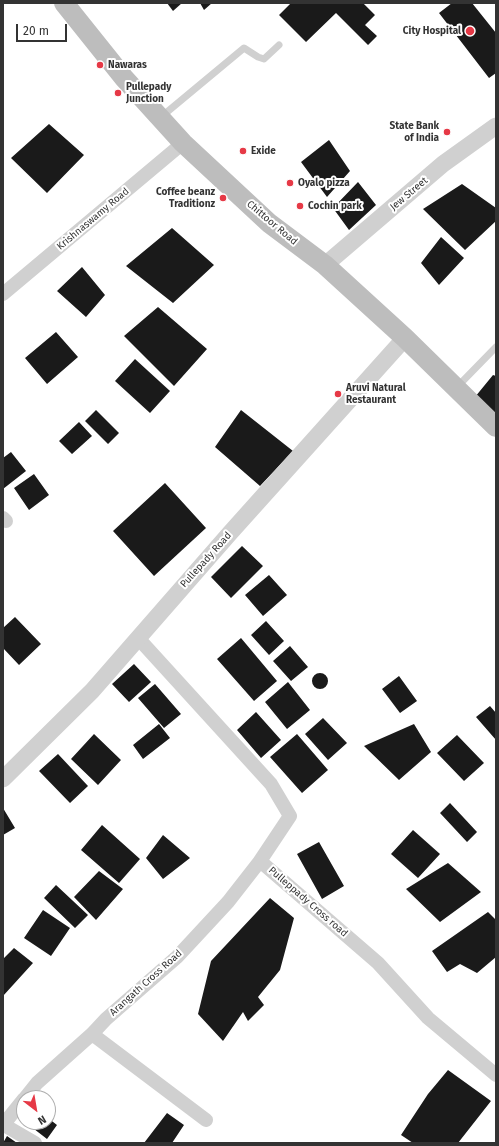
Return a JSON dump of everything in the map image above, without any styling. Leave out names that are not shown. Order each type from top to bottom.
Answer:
[{"type":"main road","name":"Chittoor Road","points":[[64,3],[124,78],[183,143],[269,223],[324,265],[405,338],[496,427]]},
{"type":"street","name":"Jew Street","points":[[324,265],[443,164],[496,126]]},
{"type":"street","name":"Krishnaswamy Road","points":[[4,290],[183,143]]},
{"type":"street","name":"Pullepady Road","points":[[3,779],[92,691],[405,338]]},
{"type":"street","name":"Pulleppady Cross road","points":[[138,638],[271,784],[290,816],[260,861],[378,963],[428,1018],[496,1075]]},
{"type":"street","name":"Arangath Cross Road","points":[[31,1090],[37,1083],[92,1034],[106,1019],[177,957],[228,902],[260,861]]},
{"type":"street","points":[[92,1034],[206,1120]]},
{"type":"street","name":"Arangath Cross Road","points":[[3,1125],[16,1109]]},
{"type":"street","points":[[3,1125],[35,1143]]},
{"type":"lane","points":[[161,117],[244,48],[264,59],[279,45]]},
{"type":"lane","points":[[456,389],[496,347]]},
{"type":"building","points":[[167,3],[182,3],[173,11]]},
{"type":"building","points":[[200,3],[212,3],[204,10]]},
{"type":"building","points":[[291,3],[363,3],[375,15],[365,25],[377,36],[368,45],[336,13],[306,42],[279,15]]},
{"type":"building","points":[[452,3],[472,3],[496,33],[496,73],[489,78],[439,13]]},
{"type":"building","points":[[49,124],[84,155],[47,193],[11,158]]},
{"type":"building","points":[[329,140],[350,171],[327,197],[301,162]]},
{"type":"building","points":[[358,182],[376,205],[349,230],[333,208]]},
{"type":"building","points":[[462,184],[496,208],[496,221],[465,250],[423,209]]},
{"type":"building","points":[[172,228],[214,265],[173,303],[126,266]]},
{"type":"building","points":[[441,237],[464,258],[439,285],[421,263]]},
{"type":"building","points":[[82,267],[105,295],[86,317],[57,291]]},
{"type":"building","points":[[158,307],[207,349],[174,386],[124,336]]},
{"type":"building","points":[[56,332],[78,357],[47,384],[25,358]]},
{"type":"building","points":[[135,359],[170,391],[150,413],[115,381]]},
{"type":"building","points":[[493,375],[496,376],[496,415],[475,397]]},
{"type":"building","points":[[96,410],[119,433],[108,444],[85,421]]},
{"type":"building","points":[[241,410],[293,451],[260,486],[215,447]]},
{"type":"building","points":[[79,422],[92,436],[72,454],[59,441]]},
{"type":"building","points":[[11,452],[26,471],[3,489],[3,458]]},
{"type":"building","points":[[34,474],[49,495],[29,510],[14,488]]},
{"type":"building","points":[[165,483],[206,528],[154,576],[113,531]]},
{"type":"building","points":[[242,546],[263,566],[231,598],[211,577]]},
{"type":"building","points":[[269,575],[287,595],[263,616],[245,595]]},
{"type":"building","points":[[15,617],[41,644],[19,665],[3,648],[3,628]]},
{"type":"building","points":[[266,621],[284,641],[269,655],[251,635]]},
{"type":"building","points":[[241,638],[277,681],[254,701],[217,659]]},
{"type":"building","points":[[290,646],[308,667],[291,681],[273,661]]},
{"type":"building","points":[[134,664],[151,682],[129,702],[112,684]]},
{"type":"building","points":[[320,673],[327,678],[328,681],[323,688],[320,689],[313,684],[312,681],[317,674]]},
{"type":"building","points":[[399,676],[417,701],[400,713],[382,689]]},
{"type":"building","points":[[288,682],[310,710],[287,729],[265,702]]},
{"type":"building","points":[[155,684],[181,714],[164,728],[138,698]]},
{"type":"building","points":[[490,706],[496,713],[496,740],[476,717]]},
{"type":"building","points":[[256,712],[281,740],[261,758],[237,730]]},
{"type":"building","points":[[323,718],[347,743],[328,760],[305,734]]},
{"type":"building","points":[[159,724],[170,738],[143,759],[133,745]]},
{"type":"building","points":[[414,724],[431,752],[399,780],[364,746]]},
{"type":"building","points":[[94,734],[121,760],[98,785],[71,759]]},
{"type":"building","points":[[297,734],[328,770],[302,793],[270,757]]},
{"type":"building","points":[[457,735],[484,763],[464,781],[437,753]]},
{"type":"building","points":[[58,754],[88,786],[70,803],[39,771]]},
{"type":"building","points":[[450,803],[477,832],[467,842],[440,813]]},
{"type":"building","points":[[3,808],[15,828],[3,835]]},
{"type":"building","points":[[102,825],[140,859],[119,883],[81,850]]},
{"type":"building","points":[[413,830],[440,854],[418,878],[391,854]]},
{"type":"building","points":[[163,835],[190,858],[163,879],[146,858]]},
{"type":"building","points":[[319,842],[344,886],[322,899],[297,854]]},
{"type":"building","points":[[448,863],[481,892],[440,922],[406,889]]},
{"type":"building","points":[[99,871],[123,889],[96,920],[74,897]]},
{"type":"building","points":[[56,885],[88,915],[75,928],[44,898]]},
{"type":"building","points":[[270,898],[294,918],[280,970],[258,997],[264,1005],[248,1021],[243,1012],[223,1041],[198,1014],[211,961]]},
{"type":"building","points":[[43,910],[70,928],[51,956],[24,938]]},
{"type":"building","points":[[488,912],[496,920],[496,957],[477,973],[460,964],[447,972],[432,951]]},
{"type":"building","points":[[14,948],[33,963],[3,996],[3,959]]},
{"type":"building","points":[[448,1070],[491,1101],[458,1143],[413,1143],[401,1135],[428,1094]]},
{"type":"building","points":[[167,1113],[184,1125],[172,1143],[144,1143]]},
{"type":"building","points":[[35,1130],[53,1130],[47,1139]]},
{"type":"building","points":[[7,1136],[17,1143],[3,1143]]},
{"type":"place","name":"City Hospital","points":[[470,31]]},
{"type":"place","name":"Nawaras","points":[[100,65]]},
{"type":"place","name":"Pullepady Junction","points":[[118,93]]},
{"type":"place","name":"State Bank of India","points":[[447,132]]},
{"type":"place","name":"Exide","points":[[243,151]]},
{"type":"place","name":"Oyalo pizza","points":[[290,183]]},
{"type":"place","name":"Coffee beanz Traditionz","points":[[223,198]]},
{"type":"place","name":"Cochin park","points":[[300,206]]},
{"type":"place","name":"Aruvi Natural Restaurant","points":[[338,394]]}]
